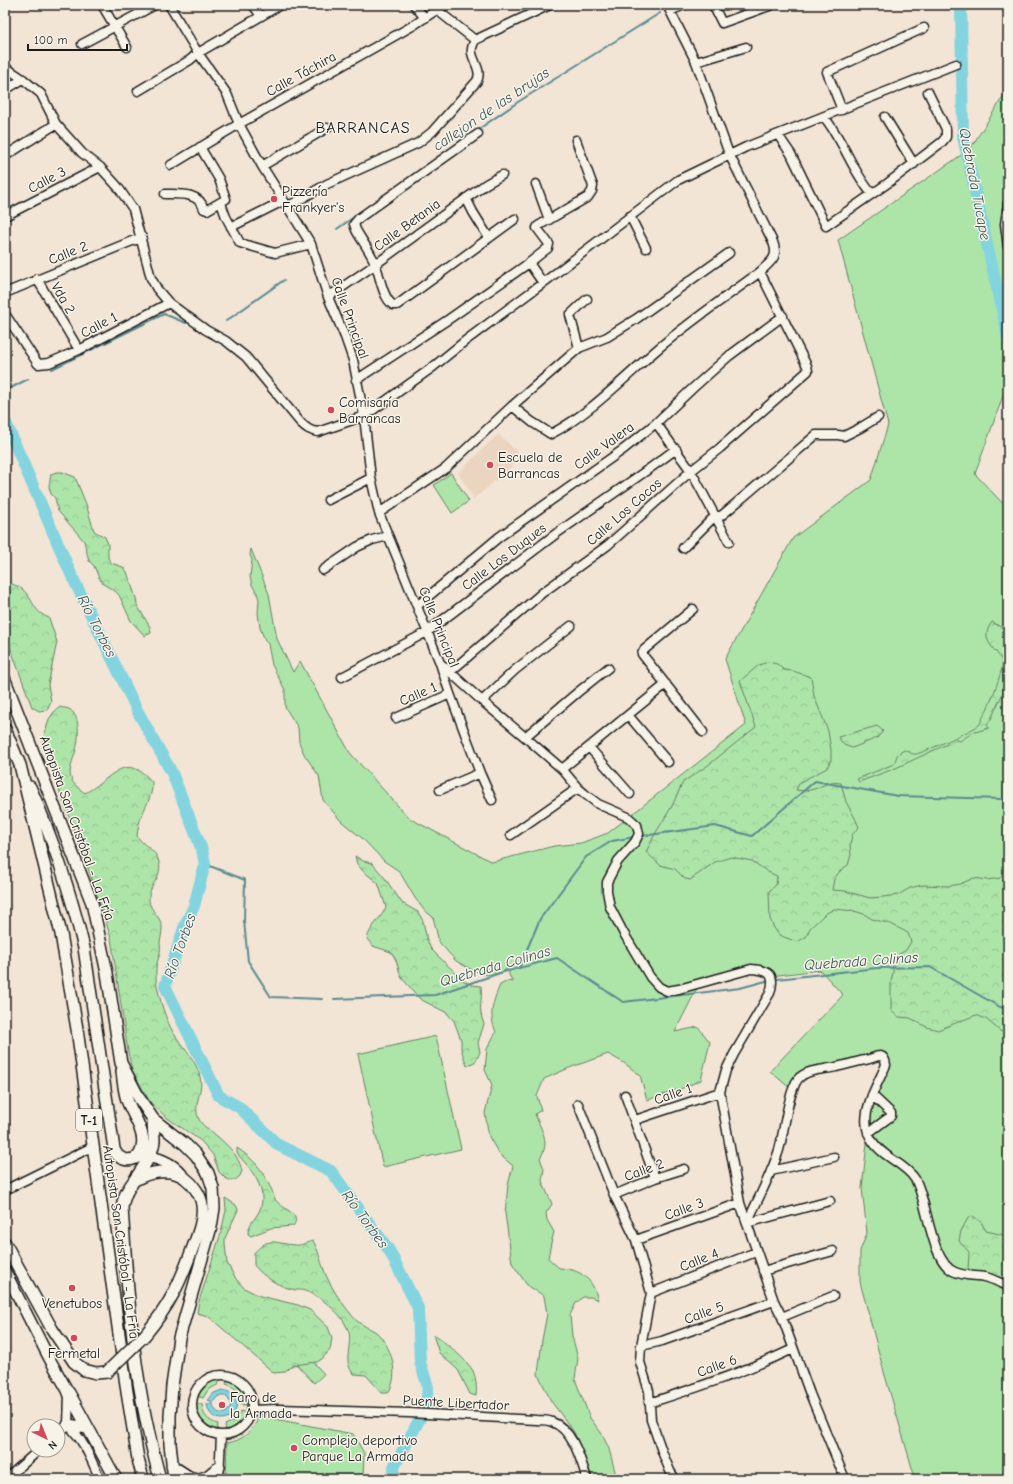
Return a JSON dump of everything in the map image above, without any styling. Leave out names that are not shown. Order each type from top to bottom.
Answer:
[{"type":"highway","name":"Autopista San Cristóbal - La Fría","points":[[5,680],[92,903],[107,973],[121,1063],[139,1098],[153,1119],[186,1145],[202,1163],[208,1173],[213,1188],[214,1208],[206,1247],[179,1338],[172,1386],[170,1416],[174,1479]]},
{"type":"highway","name":"Autopista San Cristóbal - La Fría","points":[[5,729],[20,765],[61,934],[77,1029],[92,1147],[129,1405],[143,1479]]},
{"type":"highway","points":[[20,765],[40,810],[76,916],[82,941],[114,1149],[116,1154],[124,1160],[136,1159],[144,1156],[176,1167],[182,1176]]},
{"type":"highway","points":[[121,1063],[127,1099],[140,1126],[144,1141],[144,1156]]},
{"type":"highway","points":[[153,1119],[154,1142],[144,1156],[135,1180],[124,1198],[122,1208],[131,1329],[141,1397],[150,1442],[160,1479]]},
{"type":"highway","points":[[5,1244],[52,1329],[74,1362],[84,1370],[96,1373],[107,1372],[125,1356],[160,1317],[177,1289],[199,1232],[202,1216],[202,1204],[198,1193],[190,1182],[182,1176],[172,1172],[159,1172],[146,1174],[135,1180]]},
{"type":"highway","points":[[69,1393],[116,1479]]},
{"type":"highway","points":[[68,1425],[88,1428]]},
{"type":"highway","points":[[172,1466],[189,1477],[196,1479]]},
{"type":"highway","points":[[200,1479],[208,1476],[219,1467]]},
{"type":"main road","points":[[5,1272],[49,1358],[69,1393]]},
{"type":"street","points":[[102,5],[127,47]]},
{"type":"street","points":[[82,44],[156,5]]},
{"type":"street","name":"Calle Principal","points":[[169,5],[198,53],[227,94],[239,124],[262,166],[311,244],[328,297],[345,337],[352,360],[364,416],[371,478],[379,513],[440,663],[480,774],[492,800]]},
{"type":"street","points":[[254,5],[261,16]]},
{"type":"street","points":[[138,91],[184,64],[198,53],[280,5]]},
{"type":"street","points":[[414,5],[425,18]]},
{"type":"street","points":[[475,40],[550,5]]},
{"type":"street","points":[[512,406],[532,422],[551,434],[560,430],[604,396],[662,346],[760,272],[775,257],[776,250],[773,242],[729,154],[696,62],[669,8],[684,5]]},
{"type":"street","points":[[713,5],[722,23],[772,5]]},
{"type":"street","points":[[440,7],[475,40]]},
{"type":"street","name":"Calle Táchira","points":[[171,165],[239,124],[414,25],[440,7]]},
{"type":"street","points":[[842,110],[827,72],[924,28]]},
{"type":"street","points":[[231,227],[418,143],[432,132],[477,81],[479,72],[472,53],[475,40]]},
{"type":"street","points":[[696,62],[746,47]]},
{"type":"street","points":[[5,67],[23,79],[40,94],[56,124],[82,153],[100,167],[118,187],[133,209],[142,237],[151,278],[157,289],[169,303],[206,330],[226,341],[246,357],[307,429],[312,432],[318,432],[364,416],[433,367],[465,341],[544,283],[678,180],[729,154],[956,64]]},
{"type":"street","points":[[5,90],[23,79]]},
{"type":"street","points":[[778,135],[791,154],[826,226],[914,164],[942,142],[946,137],[946,129],[928,92]]},
{"type":"street","points":[[824,116],[835,130],[862,183],[872,194]]},
{"type":"street","points":[[885,117],[914,164]]},
{"type":"street","points":[[5,156],[56,124]]},
{"type":"street","points":[[262,166],[327,128]]},
{"type":"street","points":[[478,134],[359,218],[354,224],[376,264],[380,282],[389,303],[397,305],[515,219]]},
{"type":"street","points":[[356,380],[529,263],[549,246],[537,227],[588,197],[592,191],[593,186],[576,140]]},
{"type":"street","points":[[165,194],[192,196],[202,204],[204,209],[207,210],[226,199],[219,179],[200,147]]},
{"type":"street","name":"Calle 3","points":[[5,216],[100,167]]},
{"type":"street","name":"Calle Betania","points":[[328,297],[466,198],[502,175]]},
{"type":"street","points":[[536,184],[550,220]]},
{"type":"street","points":[[466,198],[489,238]]},
{"type":"street","points":[[221,203],[231,227],[240,243],[275,253],[311,244]]},
{"type":"street","points":[[1008,203],[1005,224],[1008,247]]},
{"type":"street","points":[[630,216],[646,248]]},
{"type":"street","name":"Calle 2","points":[[5,293],[142,237]]},
{"type":"street","points":[[379,513],[446,468],[512,406],[579,348],[607,337],[636,319],[729,252]]},
{"type":"street","points":[[529,263],[544,283]]},
{"type":"street","points":[[760,272],[783,316]]},
{"type":"street","name":"Vda 2","points":[[37,279],[79,350]]},
{"type":"street","points":[[579,348],[570,315],[587,299]]},
{"type":"street","name":"Calle 1","points":[[5,314],[38,364],[49,363],[79,350],[169,303]]},
{"type":"street","name":"Calle Los Cocos","points":[[450,672],[542,593],[608,545],[691,471],[720,448],[808,371],[783,316]]},
{"type":"street","name":"Calle Valera","points":[[417,606],[498,538],[624,449],[656,424],[729,356],[783,316]]},
{"type":"street","points":[[683,548],[716,516],[721,516],[816,435],[823,434],[844,436],[878,417]]},
{"type":"street","points":[[656,424],[691,471],[729,542]]},
{"type":"street","name":"Calle Los Duques","points":[[342,677],[427,632],[557,533],[676,449]]},
{"type":"street","points":[[328,500],[371,478]]},
{"type":"street","points":[[323,570],[357,547],[372,540],[388,536]]},
{"type":"street","points":[[693,609],[642,651],[642,654],[703,732]]},
{"type":"street","points":[[482,702],[516,670],[571,626]]},
{"type":"street","points":[[440,663],[482,702],[562,768],[578,788],[598,804],[628,817],[637,825],[639,834],[613,869],[607,882],[607,891],[610,907],[620,927],[646,971],[659,987],[667,991],[678,990],[751,969],[763,970],[771,976],[773,983],[770,992],[726,1070],[720,1092],[740,1203],[774,1301],[782,1316],[793,1349],[846,1479]]},
{"type":"street","points":[[525,736],[608,668]]},
{"type":"street","points":[[562,768],[666,684]]},
{"type":"street","name":"Calle 1","points":[[396,718],[450,694]]},
{"type":"street","points":[[628,715],[668,762]]},
{"type":"street","points":[[589,747],[630,794]]},
{"type":"street","points":[[440,790],[480,774]]},
{"type":"street","points":[[511,835],[578,788]]},
{"type":"street","points":[[747,1223],[779,1150],[793,1091],[798,1079],[814,1071],[870,1060],[881,1056],[886,1061],[886,1065],[866,1111],[865,1122],[868,1133],[877,1148],[901,1164],[915,1178],[921,1193],[926,1218],[933,1238],[947,1266],[954,1272],[970,1277],[985,1277],[1008,1286]]},
{"type":"street","name":"Calle 1","points":[[635,1120],[720,1092]]},
{"type":"street","points":[[625,1095],[655,1178]]},
{"type":"street","points":[[868,1133],[891,1116],[891,1113],[872,1095]]},
{"type":"street","points":[[578,1104],[614,1195],[636,1240],[652,1293],[641,1346],[640,1362],[649,1391],[650,1420],[670,1472],[675,1479]]},
{"type":"street","points":[[5,1190],[92,1147]]},
{"type":"street","points":[[771,1171],[834,1157]]},
{"type":"street","name":"Calle 2","points":[[614,1195],[655,1178],[684,1169]]},
{"type":"street","points":[[747,1223],[830,1201]]},
{"type":"street","name":"Calle 3","points":[[636,1240],[740,1203]]},
{"type":"street","points":[[763,1271],[833,1251]]},
{"type":"street","name":"Calle 4","points":[[652,1293],[756,1252]]},
{"type":"street","points":[[782,1316],[833,1296]]},
{"type":"street","name":"Calle 5","points":[[641,1346],[662,1342],[774,1301]]},
{"type":"street","name":"Calle 6","points":[[649,1403],[767,1361],[793,1349]]},
{"type":"street","points":[[218,1375],[227,1375],[236,1378],[244,1384],[252,1400],[251,1410],[248,1419],[239,1429],[230,1433],[221,1434],[208,1431],[200,1425],[195,1418],[192,1409],[192,1399],[201,1383],[218,1375]]},
{"type":"street","points":[[69,1393],[68,1425],[76,1432],[83,1442],[100,1479]]},
{"type":"street","name":"Puente Libertador","points":[[251,1410],[279,1409],[554,1422],[568,1434],[573,1442],[587,1479]]},
{"type":"street","points":[[219,1479],[221,1434]]},
{"type":"street","points":[[6,1479],[30,1458]]},
{"type":"shaded area","name":"Escuela de Barrancas","points":[[498,434],[523,457],[474,499],[458,473]]},
{"type":"green space","points":[[1008,89],[1008,382],[975,474],[1008,509],[1008,1479],[913,1479],[915,1478],[884,1372],[860,1282],[860,1251],[867,1233],[862,1188],[868,1134],[865,1123],[884,1058],[815,1073],[799,1080],[793,1091],[770,1071],[843,995],[820,970],[770,976],[763,970],[699,984],[675,1032],[698,1027],[710,1042],[701,1080],[678,1090],[647,1100],[640,1075],[624,1063],[608,1054],[544,1079],[537,1096],[541,1110],[535,1114],[545,1141],[545,1147],[540,1158],[544,1169],[542,1181],[552,1204],[546,1213],[547,1220],[554,1232],[548,1258],[559,1268],[574,1270],[585,1276],[593,1286],[598,1300],[591,1297],[583,1297],[576,1303],[570,1315],[572,1336],[578,1358],[575,1379],[590,1418],[602,1434],[609,1449],[617,1479],[593,1479],[574,1432],[551,1401],[538,1374],[547,1314],[544,1296],[527,1285],[512,1263],[505,1213],[508,1185],[513,1166],[499,1154],[489,1137],[485,1113],[492,1085],[485,1070],[487,1049],[496,1032],[492,1019],[492,1008],[500,985],[508,981],[513,982],[509,975],[509,968],[500,973],[487,975],[472,970],[456,961],[439,942],[433,917],[424,910],[415,898],[399,871],[384,861],[363,839],[341,821],[323,800],[319,776],[304,754],[299,742],[298,728],[285,707],[285,690],[272,665],[268,644],[260,628],[258,613],[259,600],[250,577],[252,560],[250,555],[251,549],[269,594],[277,639],[293,672],[300,661],[350,753],[409,818],[492,862],[554,846],[581,843],[608,833],[746,725],[725,659],[793,538],[871,480],[888,425],[838,240],[970,149]]},
{"type":"green space","points":[[62,472],[75,477],[86,504],[94,531],[105,537],[108,544],[108,558],[111,563],[123,567],[127,572],[137,605],[150,627],[151,633],[145,636],[131,621],[119,595],[103,584],[94,566],[89,561],[84,541],[58,511],[55,498],[51,494],[49,487],[51,474]]},
{"type":"green space","points":[[451,473],[469,501],[452,513],[434,485]]},
{"type":"green space","points":[[5,580],[24,591],[40,613],[49,618],[57,642],[48,685],[51,701],[47,710],[39,711],[32,707],[5,633]]},
{"type":"green space","points":[[992,622],[1008,631],[1008,686],[1006,686],[987,725],[989,728],[972,733],[960,741],[956,740],[896,768],[859,782],[857,779],[894,764],[897,755],[902,751],[905,750],[914,754],[920,753],[938,746],[980,724],[992,699],[1002,668],[1000,657],[992,647],[987,636]]},
{"type":"green space","points":[[768,662],[777,664],[784,670],[793,671],[811,677],[814,696],[828,731],[831,760],[827,768],[800,782],[796,790],[805,791],[814,789],[831,782],[841,783],[846,802],[859,827],[852,835],[850,845],[851,855],[848,865],[840,871],[834,879],[832,890],[845,891],[870,898],[883,897],[898,895],[910,888],[922,885],[948,886],[960,884],[974,878],[987,880],[1000,878],[1008,871],[1008,1034],[1000,1031],[986,1019],[976,1015],[938,1030],[927,1027],[910,1018],[899,1017],[891,1011],[893,962],[898,955],[906,950],[911,942],[908,933],[891,924],[872,919],[864,914],[854,911],[834,909],[825,914],[810,928],[806,937],[797,942],[779,935],[770,919],[769,891],[776,885],[777,876],[768,872],[752,861],[731,857],[715,862],[690,880],[685,879],[675,869],[660,865],[646,852],[672,806],[683,782],[707,766],[756,727],[740,681],[759,665]]},
{"type":"green space","points":[[60,707],[69,709],[73,712],[77,722],[78,740],[70,774],[75,785],[85,793],[118,770],[126,768],[134,768],[152,782],[151,795],[140,820],[137,836],[156,855],[160,869],[149,895],[151,907],[160,920],[162,927],[160,954],[156,969],[157,987],[168,1022],[194,1061],[200,1077],[201,1083],[197,1110],[200,1121],[230,1149],[238,1159],[242,1171],[240,1176],[235,1180],[229,1180],[219,1172],[213,1155],[201,1141],[166,1117],[150,1102],[132,1070],[111,938],[89,871],[42,743],[49,719]]},
{"type":"green space","points":[[877,726],[883,731],[877,738],[852,748],[844,745],[838,737]]},
{"type":"green space","points":[[355,856],[363,861],[372,863],[402,903],[418,912],[423,921],[427,940],[431,949],[464,981],[472,985],[481,986],[481,1013],[484,1024],[478,1043],[480,1052],[476,1061],[467,1066],[461,1049],[461,1040],[454,1021],[447,1013],[420,999],[401,977],[396,960],[391,952],[373,946],[367,939],[368,934],[386,907],[378,883],[357,864]]},
{"type":"green space","points":[[436,1036],[461,1149],[383,1167],[358,1054]]},
{"type":"green space","points":[[237,1148],[248,1156],[263,1173],[275,1199],[290,1211],[295,1218],[293,1226],[271,1228],[251,1236],[248,1234],[250,1226],[261,1207],[261,1191],[255,1176],[237,1153]]},
{"type":"green space","points":[[225,1198],[236,1205],[238,1210],[225,1238],[227,1263],[236,1279],[244,1288],[260,1296],[298,1305],[310,1310],[328,1327],[332,1338],[330,1350],[317,1362],[293,1365],[284,1372],[274,1373],[208,1316],[197,1313],[199,1301],[221,1233],[226,1210]]},
{"type":"green space","points":[[973,1216],[981,1222],[986,1231],[1008,1236],[1008,1286],[968,1271],[969,1252],[959,1241],[961,1231],[968,1218]]},
{"type":"green space","points":[[313,1241],[327,1277],[338,1297],[357,1321],[376,1332],[382,1338],[390,1353],[394,1369],[392,1386],[388,1393],[382,1393],[366,1375],[354,1374],[350,1369],[348,1359],[350,1338],[349,1332],[333,1308],[319,1298],[303,1290],[284,1287],[262,1274],[254,1265],[254,1253],[264,1244],[273,1242],[297,1245]]},
{"type":"green space","points":[[433,1335],[454,1351],[473,1371],[476,1380],[476,1396],[470,1394],[458,1370],[439,1353]]},
{"type":"green space","points":[[306,1354],[324,1374],[314,1383],[295,1363]]},
{"type":"green space","points":[[218,1378],[219,1384],[208,1390],[203,1398],[197,1396],[205,1384]]},
{"type":"green space","points":[[227,1378],[232,1379],[242,1387],[247,1395],[249,1405],[242,1405],[240,1394],[233,1387],[226,1384]]},
{"type":"green space","points":[[195,1404],[202,1404],[206,1417],[218,1424],[217,1431],[208,1427],[199,1418]]},
{"type":"green space","points":[[241,1411],[247,1413],[243,1420],[236,1427],[226,1431],[225,1425],[234,1421]]},
{"type":"green space","name":"Complejo deportivo Parque La Armada","points":[[259,1416],[353,1434],[364,1453],[363,1479],[226,1479],[227,1443],[242,1438],[251,1431]]},
{"type":"water","points":[[222,1390],[233,1395],[237,1406],[231,1416],[220,1419],[214,1417],[209,1412],[207,1404],[213,1404],[214,1408],[219,1413],[228,1410],[231,1403],[226,1396],[218,1396],[213,1402],[208,1400],[214,1393]]},
{"type":"waterway","name":"Quebrada Tucape","points":[[961,5],[963,137],[1008,337]]},
{"type":"waterway","name":"callejon de las brujas","points":[[476,131],[518,102],[660,13]]},
{"type":"waterway","name":"callejon de las brujas","points":[[337,229],[459,143]]},
{"type":"waterway","name":"callejon de las brujas","points":[[226,321],[284,280]]},
{"type":"waterway","name":"callejon de las brujas","points":[[52,369],[164,314],[186,323]]},
{"type":"waterway","name":"callejon de las brujas","points":[[5,391],[28,379]]},
{"type":"waterway","name":"Río Torbes","points":[[5,421],[71,574],[138,712],[172,773],[202,850],[205,864],[194,906],[184,928],[165,986],[219,1096],[239,1107],[278,1145],[331,1171],[389,1250],[418,1308],[420,1362],[428,1387],[426,1407],[394,1467],[395,1479]]},
{"type":"waterway","points":[[642,836],[715,826],[752,836],[815,781],[898,796],[1002,799],[1008,801]]},
{"type":"waterway","points":[[519,968],[540,919],[586,857],[612,841],[634,837]]},
{"type":"waterway","name":"Quebrada Colinas","points":[[205,864],[245,880],[244,921],[248,961],[271,997],[322,999]]},
{"type":"waterway","name":"Quebrada Colinas","points":[[334,999],[435,995],[500,973],[557,958],[623,1002],[740,988],[766,981]]},
{"type":"waterway","name":"Quebrada Colinas","points":[[777,979],[877,968],[930,967],[1000,1007],[1008,1009]]},
{"type":"place","name":"Pizzería Frankyer's","points":[[274,199]]},
{"type":"place","name":"Comisaría Barrancas","points":[[331,410]]},
{"type":"place","name":"Escuela de Barrancas","points":[[490,465]]},
{"type":"place","name":"Venetubos","points":[[72,1288]]},
{"type":"place","name":"Fermetal","points":[[74,1338]]},
{"type":"place","name":"Faro de la Armada","points":[[222,1405]]},
{"type":"place","name":"Complejo deportivo Parque La Armada","points":[[294,1448]]},
{"type":"district","name":"BARRANCAS","points":[[363,128]]}]
